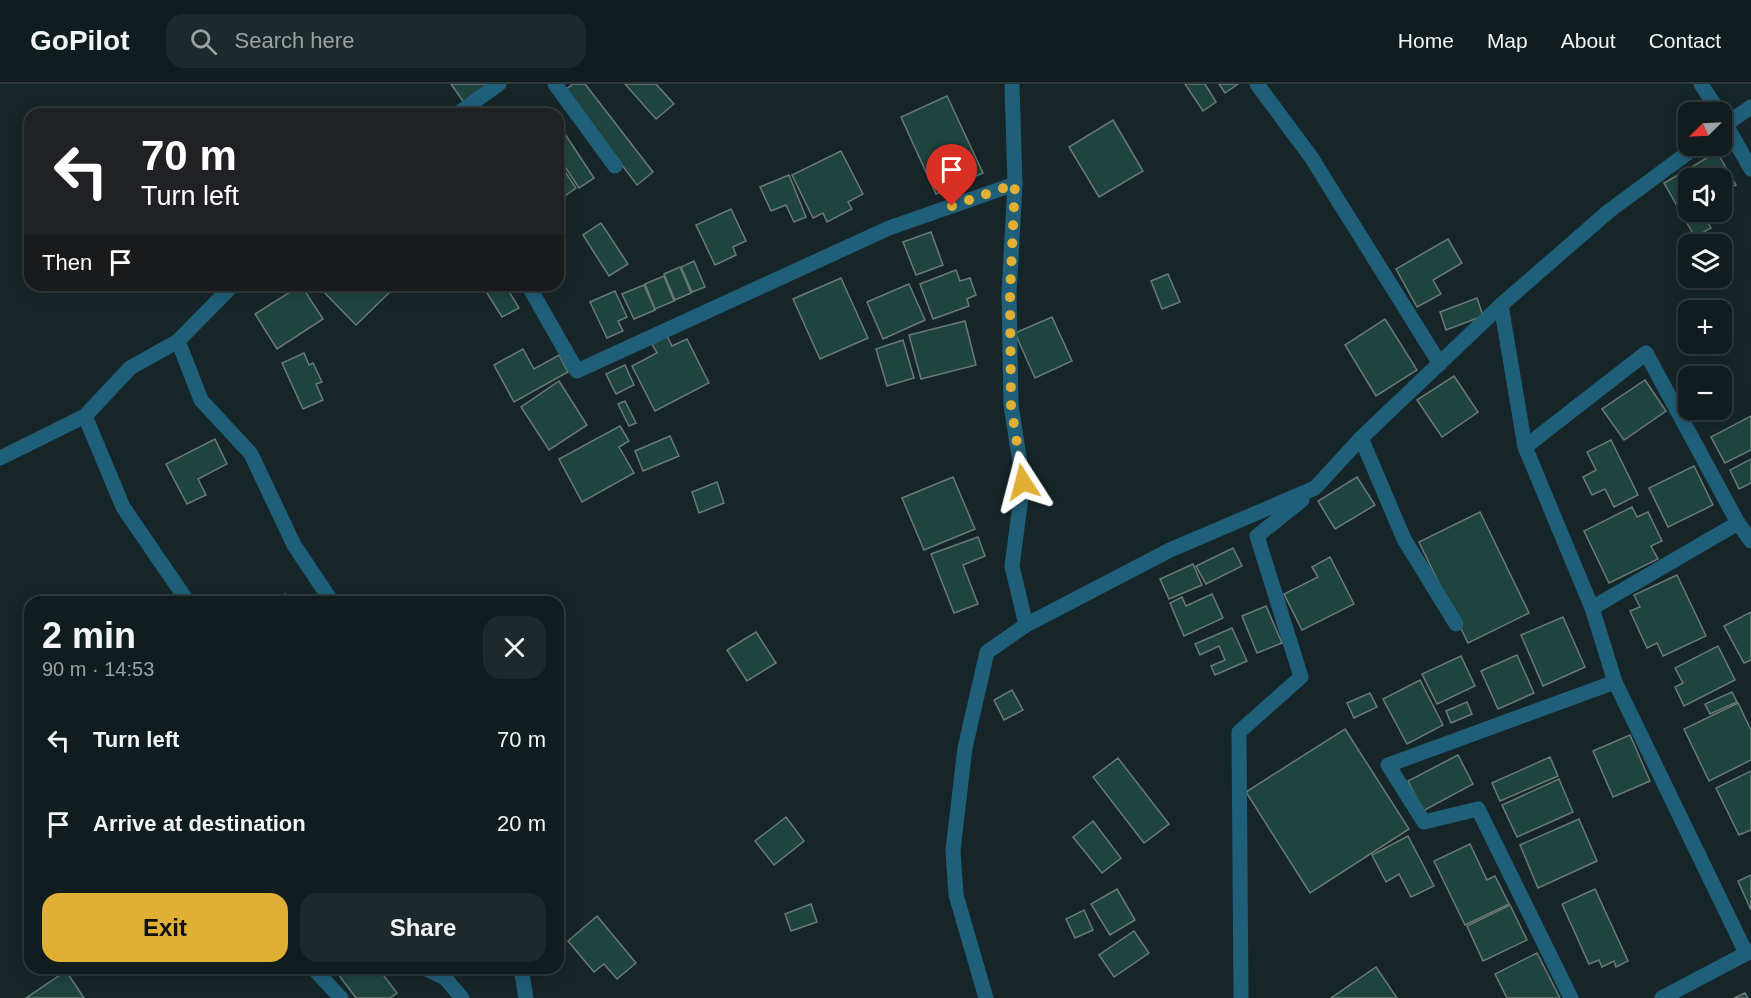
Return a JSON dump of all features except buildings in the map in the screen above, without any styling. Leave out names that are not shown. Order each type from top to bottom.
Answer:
[{"type":"street","points":[[465,108],[499,84]]},
{"type":"street","points":[[555,84],[615,166]]},
{"type":"street","points":[[1257,84],[1311,157],[1440,364]]},
{"type":"street","points":[[1701,84],[1712,102]]},
{"type":"street","points":[[1016,88],[1015,184],[1010,293],[1011,405],[1023,482],[1012,566],[1026,625]]},
{"type":"street","points":[[1732,116],[1751,107]]},
{"type":"street","points":[[1732,137],[1751,169]]},
{"type":"street","points":[[1241,998],[1239,732],[1301,677],[1257,536],[1315,488],[1361,438],[1501,305],[1609,211],[1683,156]]},
{"type":"street","points":[[531,291],[577,372],[889,228],[1015,184]]},
{"type":"street","points":[[0,458],[85,416],[130,368],[178,341],[227,291]]},
{"type":"street","points":[[1501,305],[1525,447],[1592,608],[1615,682],[1749,952],[1662,998]]},
{"type":"street","points":[[178,341],[201,400],[251,454],[294,545],[328,596]]},
{"type":"street","points":[[1525,447],[1646,353],[1738,523],[1751,541]]},
{"type":"street","points":[[85,416],[123,507],[184,596]]},
{"type":"street","points":[[1361,438],[1404,539],[1456,624]]},
{"type":"street","points":[[986,998],[956,895],[953,850],[965,748],[987,652],[1026,625],[1170,550],[1315,488]]},
{"type":"street","points":[[1592,608],[1738,523]]},
{"type":"street","points":[[1571,998],[1478,809],[1424,822],[1388,765],[1615,682]]},
{"type":"street","points":[[319,974],[341,998]]},
{"type":"street","points":[[437,974],[445,978],[462,998]]},
{"type":"street","points":[[522,974],[526,998]]},
{"type":"route","points":[[952,206],[1015,184],[1010,293],[1011,405],[1023,482]]}]
